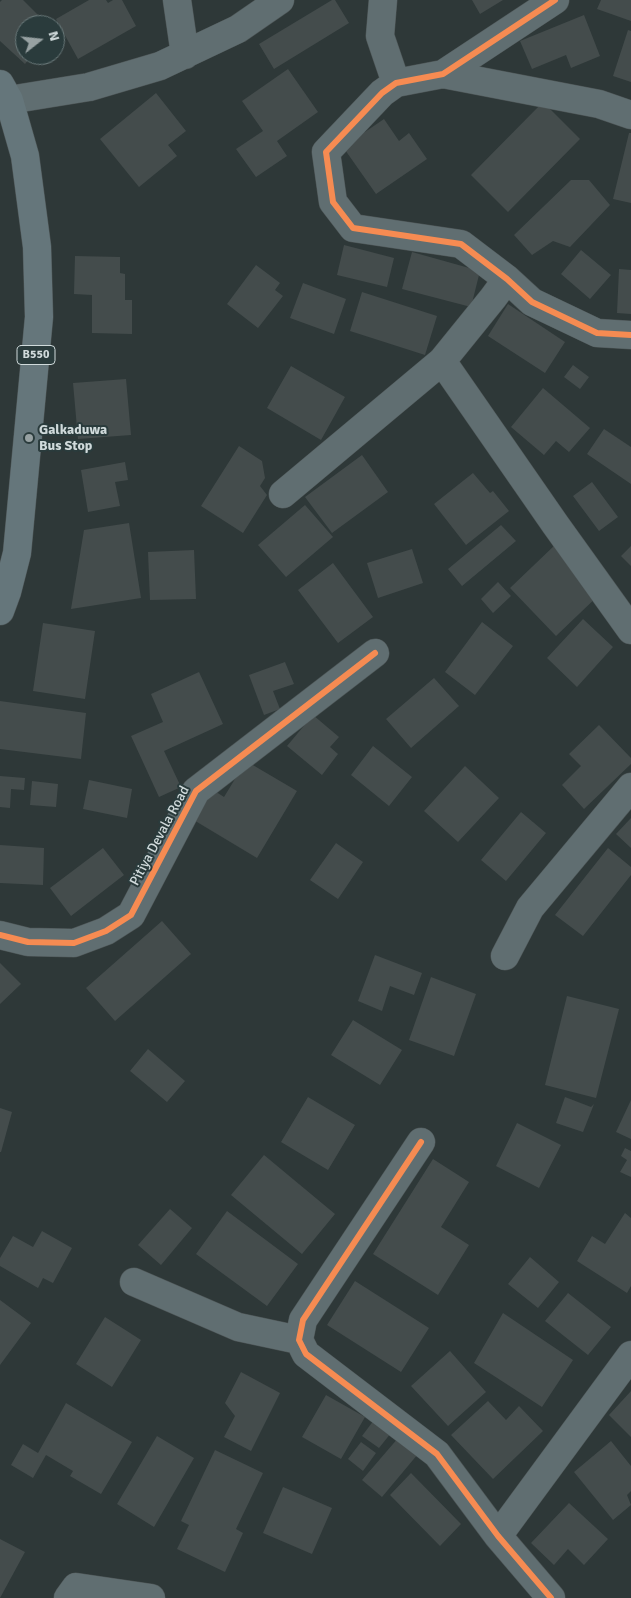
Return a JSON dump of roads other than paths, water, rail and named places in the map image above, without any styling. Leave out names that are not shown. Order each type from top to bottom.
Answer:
[{"type":"main road","name":"B550","points":[[0,610],[7,592],[17,553],[39,317],[36,247],[25,156],[3,96]]},
{"type":"street","points":[[177,0],[185,55]]},
{"type":"street","points":[[3,96],[89,87],[160,66],[238,29],[280,0]]},
{"type":"street","points":[[383,0],[380,36],[396,84]]},
{"type":"street","points":[[555,0],[443,74],[396,84],[382,93],[326,152],[334,202],[353,228],[461,244],[507,279],[532,302],[596,333],[631,335]]},
{"type":"street","points":[[443,74],[599,104],[631,115]]},
{"type":"street","points":[[283,494],[442,361],[494,298],[507,279]]},
{"type":"street","points":[[442,361],[631,630]]},
{"type":"street","name":"Pitiya Devala Road","points":[[0,935],[28,942],[74,943],[106,931],[131,915],[196,791],[375,654]]},
{"type":"street","points":[[505,956],[530,908],[631,787]]},
{"type":"street","points":[[421,1142],[303,1320],[299,1340],[306,1354],[437,1454],[498,1536],[551,1598]]},
{"type":"street","points":[[134,1282],[238,1326],[299,1340]]},
{"type":"street","points":[[498,1536],[631,1355]]},
{"type":"street","points":[[68,1598],[76,1587],[151,1598]]},
{"type":"place","name":"Galkaduwa Bus Stop","points":[[29,438]]}]
